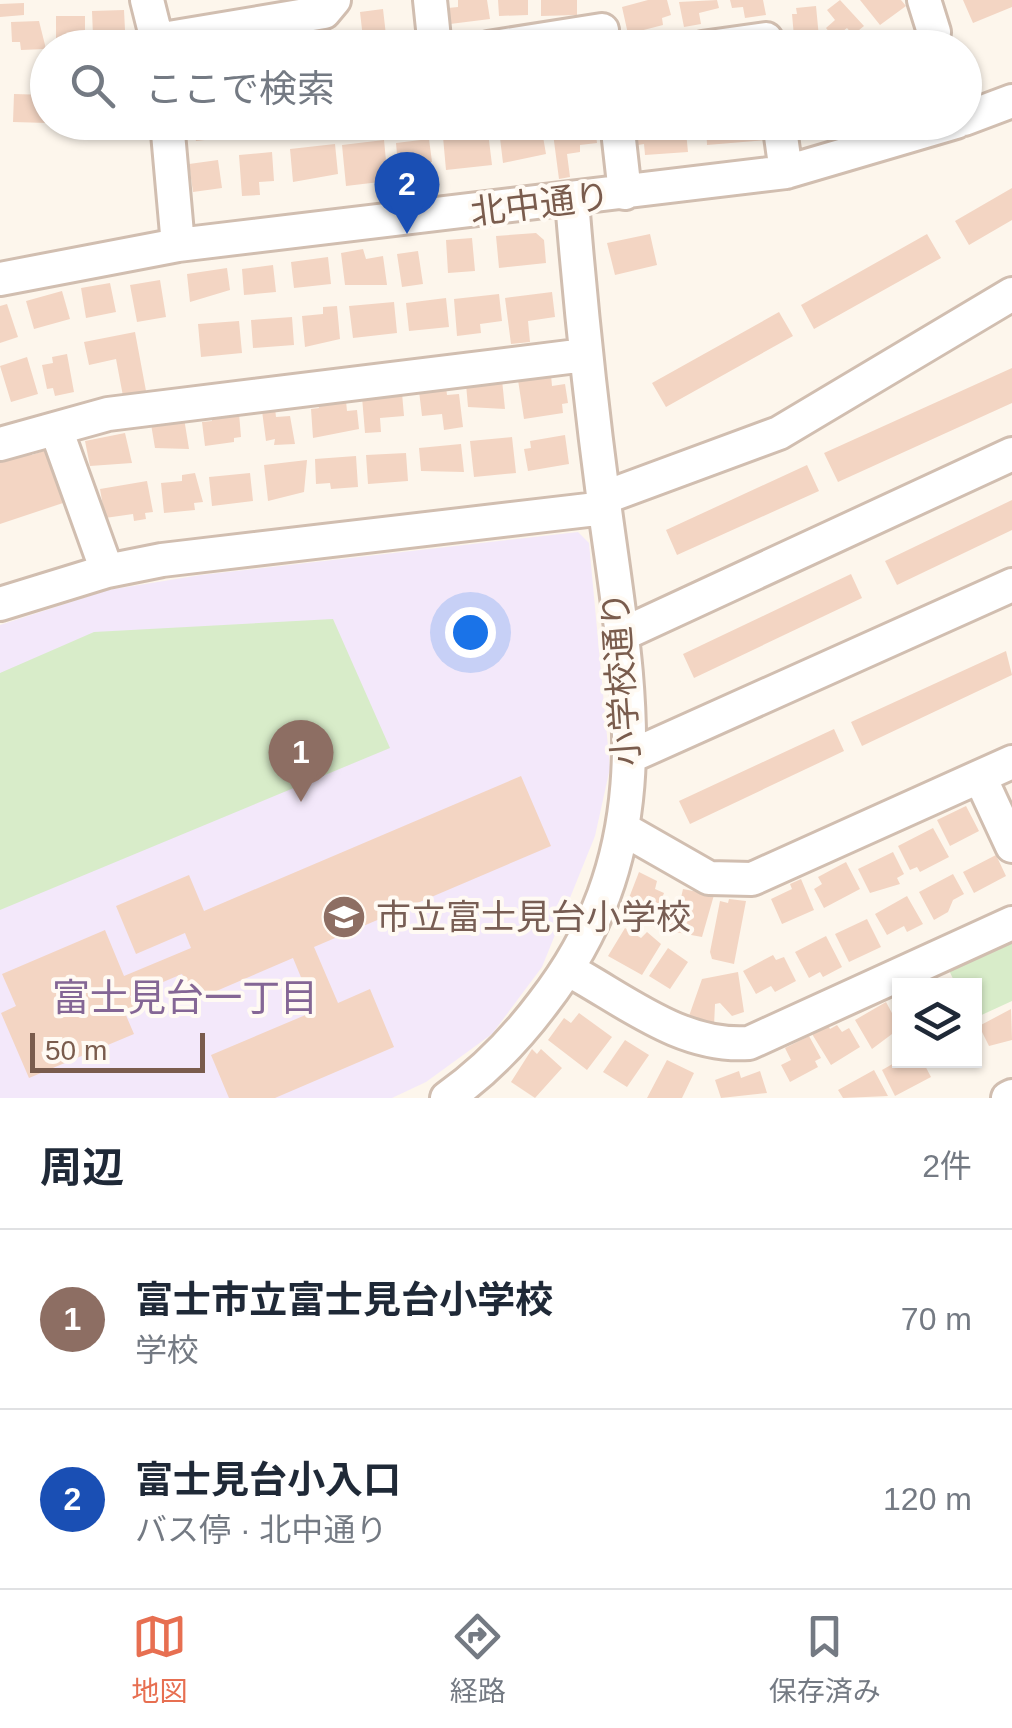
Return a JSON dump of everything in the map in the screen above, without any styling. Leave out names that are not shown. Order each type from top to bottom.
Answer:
[{"type":"street","points":[[147,0],[155,30]]},
{"type":"street","points":[[217,30],[324,12],[334,0]]},
{"type":"street","points":[[430,0],[433,30]]},
{"type":"street","points":[[924,0],[933,30]]},
{"type":"street","points":[[982,112],[1012,101]]},
{"type":"street","points":[[169,140],[178,245]]},
{"type":"street","points":[[619,140],[624,194]]},
{"type":"street","points":[[782,140],[786,172]]},
{"type":"street","points":[[829,162],[850,140]]},
{"type":"street","name":"北中通り","points":[[0,279],[178,245],[572,201],[786,172],[899,140]]},
{"type":"street","name":"小学校通り","points":[[447,1098],[480,1088],[569,970],[612,878],[625,830],[631,756],[621,635],[584,355],[572,201]]},
{"type":"street","points":[[0,256],[0,279]]},
{"type":"street","points":[[0,604],[107,571],[162,560],[604,503],[779,433],[1012,294]]},
{"type":"street","points":[[0,444],[108,414],[584,355]]},
{"type":"street","points":[[56,429],[107,571]]},
{"type":"street","points":[[621,635],[1012,454]]},
{"type":"street","points":[[631,756],[1012,585]]},
{"type":"street","points":[[625,830],[709,878],[752,880],[1012,762]]},
{"type":"street","points":[[980,777],[1012,846]]},
{"type":"street","points":[[569,970],[693,1039],[721,1045],[750,1043],[1012,924]]},
{"type":"shaded area","points":[[578,532],[589,543],[610,768],[595,836],[542,967],[492,1034],[426,1082],[392,1098],[0,1098],[0,625],[108,590],[201,575]]},
{"type":"green space","points":[[333,619],[390,748],[0,910],[0,673],[94,632]]},
{"type":"green space","points":[[1012,933],[1012,1001],[982,1015],[982,978],[953,978],[946,964]]},
{"type":"building","points":[[458,0],[487,0],[490,19],[450,24],[448,8],[458,7]]},
{"type":"building","points":[[498,0],[528,0],[528,15],[499,16]]},
{"type":"building","points":[[541,0],[577,0],[577,15],[541,16]]},
{"type":"building","points":[[667,0],[671,15],[662,18],[663,25],[627,30],[622,7]]},
{"type":"building","points":[[717,0],[719,8],[699,13],[701,24],[684,27],[679,2]]},
{"type":"building","points":[[730,0],[763,0],[766,15],[745,18],[743,7],[732,8]]},
{"type":"building","points":[[840,0],[864,26],[859,30],[828,30],[835,20],[827,10]]},
{"type":"building","points":[[860,0],[901,0],[906,6],[880,25]]},
{"type":"building","points":[[963,0],[1012,0],[1012,7],[973,23]]},
{"type":"building","points":[[24,3],[24,15],[0,17],[0,4]]},
{"type":"building","points":[[816,6],[818,30],[793,30],[792,14],[797,14],[796,8]]},
{"type":"building","points":[[383,9],[385,30],[362,30],[360,12]]},
{"type":"building","points":[[124,10],[125,30],[93,30],[92,11]]},
{"type":"building","points":[[56,16],[85,16],[85,30],[56,30]]},
{"type":"building","points":[[39,21],[41,30],[30,30],[30,50],[21,50],[20,42],[12,42],[11,22]]},
{"type":"building","points":[[14,94],[30,94],[30,122],[13,122]]},
{"type":"building","points":[[384,140],[388,181],[346,186],[342,145]]},
{"type":"building","points":[[429,140],[432,162],[398,166],[396,143]]},
{"type":"building","points":[[443,140],[489,140],[492,165],[446,170]]},
{"type":"building","points":[[500,140],[544,140],[546,154],[503,163]]},
{"type":"building","points":[[554,140],[597,140],[580,145],[580,152],[567,154],[570,177],[559,179]]},
{"type":"building","points":[[638,140],[687,140],[688,152],[645,155],[644,144],[638,145]]},
{"type":"building","points":[[707,140],[766,140],[707,145]]},
{"type":"building","points":[[335,144],[338,174],[293,182],[290,149]]},
{"type":"building","points":[[272,152],[274,181],[259,182],[260,195],[242,196],[239,155]]},
{"type":"building","points":[[218,160],[222,188],[193,192],[189,164]]},
{"type":"building","points":[[1012,188],[1012,220],[969,245],[955,221]]},
{"type":"building","points":[[536,233],[544,240],[546,263],[499,268],[496,236]]},
{"type":"building","points":[[650,234],[657,265],[615,275],[607,243]]},
{"type":"building","points":[[927,234],[941,258],[814,329],[801,305]]},
{"type":"building","points":[[472,238],[475,271],[448,273],[446,240]]},
{"type":"building","points":[[363,249],[366,259],[383,256],[387,285],[345,285],[341,253]]},
{"type":"building","points":[[418,251],[423,284],[402,287],[397,254]]},
{"type":"building","points":[[328,257],[331,284],[294,288],[291,262]]},
{"type":"building","points":[[273,265],[276,292],[244,295],[242,269]]},
{"type":"building","points":[[227,268],[230,290],[190,302],[187,274]]},
{"type":"building","points":[[160,280],[166,317],[137,322],[130,285]]},
{"type":"building","points":[[110,283],[116,312],[86,318],[81,288]]},
{"type":"building","points":[[62,291],[70,319],[34,329],[26,301]]},
{"type":"building","points":[[552,292],[555,317],[528,321],[530,342],[511,344],[505,298]]},
{"type":"building","points":[[499,294],[502,321],[480,324],[481,333],[457,336],[454,299]]},
{"type":"building","points":[[446,298],[449,327],[409,331],[406,303]]},
{"type":"building","points":[[394,302],[397,333],[353,338],[349,306]]},
{"type":"building","points":[[7,304],[18,337],[0,343],[0,306]]},
{"type":"building","points":[[337,306],[340,339],[305,347],[302,316],[323,314],[323,307]]},
{"type":"building","points":[[779,312],[793,336],[666,407],[652,383]]},
{"type":"building","points":[[292,317],[294,345],[253,348],[251,320]]},
{"type":"building","points":[[239,321],[242,353],[201,357],[198,324]]},
{"type":"building","points":[[135,332],[146,391],[123,396],[116,359],[89,365],[84,342]]},
{"type":"building","points":[[67,354],[74,392],[55,396],[53,388],[47,389],[42,365],[53,363],[52,357]]},
{"type":"building","points":[[27,357],[38,394],[11,402],[0,366]]},
{"type":"building","points":[[1012,368],[1012,403],[838,482],[824,453]]},
{"type":"building","points":[[551,375],[552,386],[565,384],[568,403],[562,404],[563,413],[524,419],[518,380]]},
{"type":"building","points":[[502,380],[505,409],[468,407],[466,384]]},
{"type":"building","points":[[446,387],[447,395],[459,394],[463,427],[444,430],[442,414],[422,416],[419,391]]},
{"type":"building","points":[[402,393],[404,416],[380,418],[381,432],[365,433],[362,397]]},
{"type":"building","points":[[346,401],[347,411],[357,410],[359,429],[313,438],[311,409],[319,408],[318,403]]},
{"type":"building","points":[[275,408],[276,417],[290,416],[295,444],[274,445],[275,439],[266,441],[262,411]]},
{"type":"building","points":[[239,413],[241,437],[234,438],[234,442],[205,446],[202,422],[212,421],[212,416]]},
{"type":"building","points":[[184,418],[189,449],[155,448],[151,424]]},
{"type":"building","points":[[125,433],[132,463],[90,466],[85,441]]},
{"type":"building","points":[[565,435],[569,464],[528,471],[524,449],[531,448],[530,441]]},
{"type":"building","points":[[512,437],[516,473],[474,477],[470,441]]},
{"type":"building","points":[[461,444],[464,472],[421,471],[419,448]]},
{"type":"building","points":[[30,446],[32,455],[46,450],[63,503],[0,524],[0,456]]},
{"type":"building","points":[[406,453],[408,481],[368,484],[366,455]]},
{"type":"building","points":[[356,456],[358,487],[331,489],[330,483],[316,484],[315,459]]},
{"type":"building","points":[[307,460],[304,492],[268,501],[264,465]]},
{"type":"building","points":[[807,465],[819,491],[677,555],[666,530]]},
{"type":"building","points":[[195,473],[203,502],[194,503],[195,510],[164,513],[161,483],[182,481],[182,475]]},
{"type":"building","points":[[250,473],[253,501],[212,506],[209,477]]},
{"type":"building","points":[[147,481],[153,512],[145,513],[146,519],[134,521],[133,514],[105,518],[100,489]]},
{"type":"building","points":[[1012,500],[1012,530],[897,585],[885,561]]},
{"type":"building","points":[[851,574],[862,598],[694,678],[683,654]]},
{"type":"building","points":[[1006,651],[1012,675],[862,746],[851,722]]},
{"type":"building","points":[[834,729],[844,751],[690,824],[679,801]]},
{"type":"building","points":[[521,776],[551,846],[314,947],[338,1003],[370,989],[394,1047],[275,1098],[229,1098],[211,1055],[315,1011],[293,958],[193,1001],[182,974],[130,996],[135,1008],[125,1013],[134,1034],[29,1078],[1,1013],[16,1006],[2,974],[105,930],[124,976],[191,948],[185,933],[136,954],[116,906],[189,875],[204,911]]},
{"type":"building","points":[[966,806],[979,831],[950,846],[937,820]]},
{"type":"building","points":[[933,828],[949,857],[920,872],[917,867],[910,870],[898,846]]},
{"type":"building","points":[[893,852],[904,874],[897,878],[900,884],[870,893],[858,869]]},
{"type":"building","points":[[996,855],[1006,876],[974,893],[963,872]]},
{"type":"building","points":[[846,862],[860,889],[824,908],[814,889],[822,884],[818,877]]},
{"type":"building","points":[[639,872],[657,881],[655,889],[664,893],[656,913],[627,903]]},
{"type":"building","points":[[953,874],[964,894],[953,900],[948,912],[934,920],[919,892]]},
{"type":"building","points":[[801,879],[814,910],[782,924],[771,899],[792,889],[790,884]]},
{"type":"building","points":[[683,889],[714,895],[702,937],[664,930],[668,910],[678,911]]},
{"type":"building","points":[[907,896],[923,924],[907,932],[904,926],[887,935],[875,914]]},
{"type":"building","points":[[729,899],[746,901],[734,964],[712,959],[710,952],[720,901],[728,903]]},
{"type":"building","points":[[867,919],[881,947],[849,962],[835,934]]},
{"type":"building","points":[[625,928],[641,938],[647,932],[661,944],[642,975],[608,956]]},
{"type":"building","points":[[826,936],[842,967],[823,977],[820,972],[809,978],[795,952]]},
{"type":"building","points":[[668,948],[688,962],[670,989],[649,976]]},
{"type":"building","points":[[773,955],[776,960],[784,957],[796,981],[775,992],[771,986],[756,994],[743,971]]},
{"type":"building","points":[[738,972],[744,1012],[732,1016],[720,1003],[715,1004],[714,1026],[689,1016],[702,979]]},
{"type":"building","points":[[886,1002],[892,1013],[892,1034],[872,1049],[855,1020]]},
{"type":"building","points":[[1011,1009],[1012,1040],[989,1046],[982,1024]]},
{"type":"building","points":[[579,1013],[612,1037],[587,1070],[548,1040],[564,1018],[571,1023]]},
{"type":"building","points":[[828,1025],[830,1029],[837,1025],[842,1032],[849,1028],[860,1047],[831,1065],[812,1034]]},
{"type":"building","points":[[809,1036],[821,1058],[815,1061],[818,1067],[790,1082],[781,1065],[791,1060],[785,1048]]},
{"type":"building","points":[[625,1040],[649,1055],[627,1087],[603,1072]]},
{"type":"building","points":[[532,1049],[537,1054],[541,1049],[562,1068],[535,1098],[511,1082]]},
{"type":"building","points":[[667,1060],[694,1073],[682,1098],[647,1098]]},
{"type":"building","points":[[892,1064],[892,1068],[926,1068],[931,1077],[895,1096],[882,1070]]},
{"type":"building","points":[[874,1070],[888,1096],[843,1098],[838,1090]]},
{"type":"building","points":[[739,1071],[741,1078],[760,1071],[767,1093],[721,1098],[715,1080]]},
{"type":"place","name":"富士見台小入口","points":[[407,234]]},
{"type":"place","name":"富士市立富士見台小学校","points":[[301,802]]},
{"type":"place","name":"市立富士見台小学校","points":[[344,917]]},
{"type":"district","name":"富士見台一丁目","points":[[185,998]]}]
